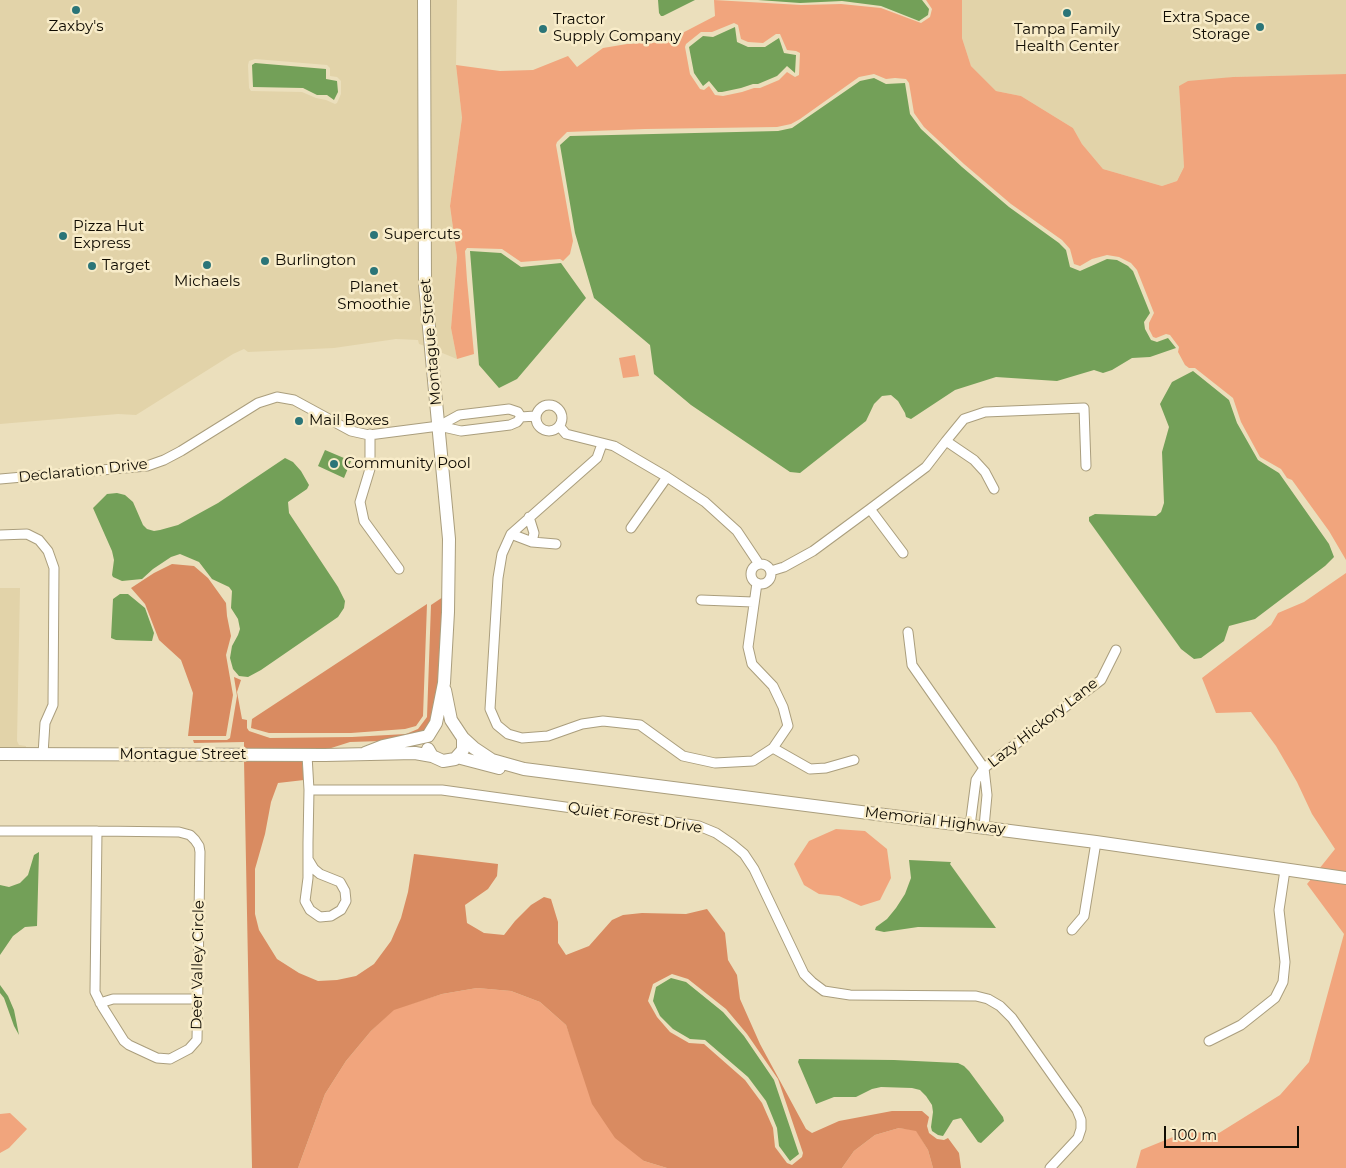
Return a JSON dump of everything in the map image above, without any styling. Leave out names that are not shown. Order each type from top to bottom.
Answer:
[{"type":"street","name":"Montague Street","points":[[365,753],[383,746],[428,736],[436,723],[444,683],[448,612],[449,539],[439,426],[430,354],[425,285],[424,0]]},
{"type":"street","name":"Declaration Drive","points":[[0,479],[147,466],[181,452],[258,403],[277,398],[294,400],[351,431],[370,434],[439,426]]},
{"type":"street","points":[[551,404],[560,409],[563,419],[560,427],[549,432],[538,428],[535,416],[539,408],[551,404]]},
{"type":"street","points":[[771,571],[784,567],[813,551],[870,509],[926,467],[964,419],[985,412],[1084,408],[1086,466]]},
{"type":"street","points":[[439,426],[459,415],[509,409],[518,412],[521,418]]},
{"type":"street","points":[[439,426],[461,432],[510,425],[521,418],[535,416]]},
{"type":"street","points":[[560,427],[566,434],[614,446],[705,502],[737,531],[759,564],[768,566],[771,571],[771,578],[763,584],[756,583],[752,578],[752,571],[759,564]]},
{"type":"street","points":[[370,434],[370,469],[360,502],[364,521],[399,569]]},
{"type":"street","points":[[946,441],[974,460],[985,472],[994,489]]},
{"type":"street","points":[[602,444],[597,458],[511,534],[502,554],[496,601],[490,709],[497,725],[508,734],[522,738],[548,736],[582,724],[603,721],[640,725],[683,756],[715,762],[753,761],[773,748],[788,726],[783,707],[773,686],[752,664],[748,647],[756,583]]},
{"type":"street","points":[[631,528],[667,477]]},
{"type":"street","points":[[870,509],[903,552]]},
{"type":"street","points":[[530,517],[534,532],[532,542]]},
{"type":"street","points":[[0,535],[27,534],[39,540],[48,551],[54,568],[53,704],[45,723],[43,754]]},
{"type":"street","points":[[511,534],[532,542],[556,544]]},
{"type":"street","points":[[701,600],[753,602]]},
{"type":"street","points":[[908,632],[912,665],[984,768],[987,795],[984,827]]},
{"type":"street","name":"Lazy Hickory Lane","points":[[984,768],[1101,680],[1116,650]]},
{"type":"street","name":"Montague Street","points":[[444,683],[451,720]]},
{"type":"street","name":"Memorial Highway","points":[[451,720],[463,738],[492,760],[524,768],[984,827],[1346,878]]},
{"type":"street","points":[[428,736],[427,746],[432,756]]},
{"type":"street","points":[[457,757],[463,750],[463,738]]},
{"type":"street","points":[[773,748],[810,769],[826,768],[854,760]]},
{"type":"street","name":"Montague Street","points":[[0,754],[307,755],[415,753],[432,756],[442,761],[449,761],[457,757]]},
{"type":"street","points":[[307,755],[309,790],[308,859],[308,878],[305,901],[310,910],[320,917],[331,916],[341,910],[346,901],[345,891],[340,882],[320,874],[314,869],[308,859]]},
{"type":"street","name":"Memorial Highway","points":[[457,757],[504,770],[524,768]]},
{"type":"street","points":[[970,826],[976,780],[984,768]]},
{"type":"street","name":"Quiet Forest Drive","points":[[309,790],[442,790],[681,823],[699,826],[716,833],[744,854],[754,869],[804,974],[824,991],[850,995],[976,996],[988,999],[1000,1006],[1012,1018],[1067,1095],[1081,1120],[1078,1138],[1050,1168]]},
{"type":"street","name":"Deer Valley Circle","points":[[0,831],[97,831],[178,832],[190,835],[199,846],[197,1040],[194,1045],[181,1055],[170,1059],[157,1058],[124,1041],[95,992],[97,831]]},
{"type":"street","points":[[1072,930],[1084,916],[1096,842]]},
{"type":"street","points":[[1209,1041],[1241,1025],[1260,1011],[1275,998],[1283,982],[1285,962],[1279,910],[1285,870]]},
{"type":"street","points":[[100,1003],[113,999],[197,999]]},
{"type":"shaded area","points":[[0,0],[419,0],[425,346],[419,344],[418,340],[396,339],[334,348],[248,352],[244,349],[136,415],[118,414],[0,424]],"holes":[[[255,59],[327,65],[330,68],[330,76],[337,77],[341,81],[341,94],[335,104],[302,92],[251,91],[249,88],[248,65],[249,61]]]},
{"type":"shaded area","points":[[428,0],[457,0],[456,65],[462,118],[450,206],[457,257],[451,328],[457,359],[435,350],[430,285]]},
{"type":"shaded area","points":[[658,0],[695,0],[661,16]]},
{"type":"shaded area","points":[[714,0],[801,5],[841,4],[881,8],[921,23],[930,17],[932,9],[926,0],[962,0],[962,38],[971,66],[996,91],[1021,96],[1073,128],[1082,144],[1103,169],[1162,186],[1177,181],[1184,167],[1179,86],[1188,81],[1233,77],[1346,74],[1346,560],[1329,531],[1292,480],[1287,478],[1281,469],[1260,457],[1241,422],[1233,398],[1195,368],[1189,368],[1185,365],[1178,352],[1179,347],[1170,335],[1153,337],[1149,329],[1149,323],[1154,313],[1137,270],[1131,263],[1119,257],[1107,255],[1092,259],[1080,266],[1074,264],[1070,249],[1062,240],[1011,204],[924,127],[914,113],[909,83],[906,79],[886,79],[874,74],[859,77],[800,119],[791,124],[777,127],[567,132],[556,145],[573,241],[570,254],[563,261],[560,259],[521,262],[502,249],[467,248],[465,251],[474,354],[457,359],[451,328],[457,257],[450,206],[462,118],[456,65],[500,71],[533,70],[568,56],[577,67],[603,48],[627,44],[665,42],[715,16]],"holes":[[[734,23],[738,25],[741,39],[748,42],[763,43],[776,34],[780,34],[787,50],[800,53],[799,75],[795,77],[787,72],[779,80],[760,88],[723,96],[715,95],[709,86],[704,90],[700,89],[690,74],[686,44],[701,32],[712,32]]]},
{"type":"shaded area","points":[[758,0],[922,0],[929,9],[928,15],[919,21],[881,6],[842,1],[800,3]]},
{"type":"shaded area","points":[[962,0],[1346,0],[1346,74],[1233,77],[1179,86],[1184,167],[1177,181],[1162,186],[1103,169],[1082,144],[1073,128],[1021,96],[996,91],[971,66],[962,38]]},
{"type":"shaded area","points":[[735,27],[737,42],[748,47],[765,47],[779,38],[784,53],[796,55],[795,73],[787,66],[777,76],[758,84],[722,92],[718,92],[709,81],[703,86],[694,73],[689,47],[703,36],[713,37]]},
{"type":"shaded area","points":[[255,63],[326,69],[326,79],[337,81],[338,92],[334,100],[327,95],[317,95],[303,88],[253,87],[252,65]]},
{"type":"shaded area","points":[[874,78],[886,84],[905,83],[910,114],[921,129],[1009,207],[1059,243],[1066,250],[1070,267],[1080,271],[1107,259],[1117,260],[1128,266],[1133,271],[1150,313],[1144,322],[1145,329],[1151,340],[1157,342],[1168,338],[1176,348],[1150,357],[1132,358],[1103,373],[1094,370],[1057,381],[996,377],[955,390],[911,419],[906,417],[898,401],[891,395],[882,396],[874,404],[866,421],[800,473],[790,472],[691,405],[654,374],[650,345],[594,298],[575,233],[560,145],[570,136],[778,131],[792,128],[860,81]]},
{"type":"shaded area","points":[[470,251],[501,253],[521,267],[561,263],[586,298],[517,379],[499,388],[479,365]]},
{"type":"shaded area","points":[[635,355],[639,376],[623,378],[619,358]]},
{"type":"shaded area","points":[[1193,371],[1229,400],[1237,423],[1258,460],[1279,473],[1329,544],[1334,557],[1325,566],[1255,619],[1229,626],[1224,641],[1201,658],[1194,659],[1181,649],[1089,521],[1089,517],[1095,514],[1156,516],[1161,512],[1164,503],[1162,452],[1169,427],[1160,404],[1172,382]]},
{"type":"shaded area","name":"Community Pool","points":[[325,450],[351,461],[344,478],[318,466]]},
{"type":"shaded area","points":[[285,458],[293,462],[301,471],[309,485],[307,489],[288,502],[289,513],[338,587],[345,601],[344,608],[338,617],[261,670],[248,677],[239,676],[233,669],[230,658],[232,646],[240,629],[238,619],[231,608],[232,591],[229,587],[212,579],[199,562],[180,554],[171,557],[142,579],[122,581],[113,577],[114,560],[112,551],[93,508],[107,494],[117,493],[125,495],[133,502],[143,525],[147,529],[160,530],[178,525],[218,503]]},
{"type":"shaded area","points":[[172,564],[194,566],[208,578],[226,603],[231,636],[226,655],[233,695],[226,736],[188,736],[193,693],[181,660],[159,640],[145,604],[131,588]]},
{"type":"shaded area","points":[[1346,573],[1346,873],[1319,869],[1335,849],[1312,814],[1297,782],[1276,746],[1251,712],[1216,713],[1202,678],[1271,625],[1278,613],[1304,602]]},
{"type":"shaded area","points":[[0,588],[20,588],[17,741],[19,745],[26,746],[26,749],[0,749]]},
{"type":"shaded area","points":[[120,594],[128,594],[145,608],[154,633],[152,641],[116,640],[111,638],[113,599]]},
{"type":"shaded area","points":[[443,597],[439,682],[431,721],[424,731],[382,741],[350,742],[325,750],[244,750],[244,742],[194,743],[193,740],[227,740],[230,738],[237,696],[234,677],[241,680],[237,692],[242,719],[247,720],[247,728],[249,731],[270,738],[406,734],[418,729],[427,717],[431,605]]},
{"type":"shaded area","points":[[427,604],[423,716],[416,726],[405,729],[351,733],[269,733],[251,728],[252,719]]},
{"type":"shaded area","points":[[244,760],[302,760],[304,780],[278,783],[271,802],[265,834],[255,869],[255,914],[259,930],[277,959],[299,973],[318,981],[337,980],[356,976],[374,964],[391,941],[401,918],[408,892],[414,854],[498,864],[497,876],[488,889],[465,905],[467,923],[484,933],[504,935],[531,905],[544,897],[551,899],[558,922],[558,943],[566,955],[589,946],[612,920],[623,915],[642,913],[686,914],[707,909],[725,933],[728,960],[737,975],[740,999],[760,1044],[806,1129],[812,1133],[839,1121],[892,1111],[922,1111],[929,1117],[927,1126],[929,1133],[937,1139],[944,1140],[948,1138],[959,1153],[961,1168],[933,1168],[928,1150],[916,1131],[899,1128],[875,1135],[854,1151],[842,1168],[667,1168],[644,1161],[615,1138],[592,1104],[566,1025],[540,1002],[511,991],[477,988],[442,994],[394,1010],[371,1031],[346,1061],[325,1094],[298,1168],[252,1168]],"holes":[[[672,974],[688,979],[726,1009],[747,1034],[778,1079],[803,1153],[802,1157],[792,1165],[787,1163],[775,1147],[773,1128],[762,1103],[745,1080],[704,1044],[689,1043],[670,1032],[657,1017],[648,1001],[653,984]]]},
{"type":"shaded area","points":[[836,829],[865,831],[887,849],[891,878],[880,900],[861,906],[839,896],[819,894],[804,885],[794,864],[809,841]]},
{"type":"shaded area","points":[[39,852],[37,926],[25,927],[13,936],[0,955],[0,885],[9,887],[20,883],[28,875],[34,855]]},
{"type":"shaded area","points":[[909,860],[951,862],[950,864],[996,928],[918,927],[884,932],[875,930],[876,927],[887,919],[905,894],[911,878]]},
{"type":"shaded area","points":[[1312,878],[1346,883],[1346,1168],[1136,1168],[1141,1150],[1173,1137],[1180,1132],[1219,1133],[1280,1095],[1309,1062],[1344,934],[1307,884]]},
{"type":"shaded area","points":[[671,978],[686,982],[723,1012],[744,1036],[774,1080],[799,1154],[790,1161],[779,1146],[777,1128],[766,1101],[748,1077],[705,1040],[690,1039],[673,1029],[660,1016],[653,1001],[656,987]]},
{"type":"shaded area","points":[[0,985],[8,996],[14,1010],[19,1035],[4,998],[0,993]]},
{"type":"shaded area","points":[[477,988],[511,991],[540,1002],[566,1025],[577,1055],[644,1161],[667,1168],[298,1168],[325,1094],[346,1061],[371,1031],[394,1009],[442,994]]},
{"type":"shaded area","points":[[799,1059],[958,1063],[969,1071],[1004,1121],[981,1143],[978,1142],[961,1118],[953,1120],[943,1136],[938,1135],[932,1131],[931,1127],[932,1105],[920,1090],[912,1088],[881,1087],[856,1097],[834,1097],[816,1104],[798,1062]]},
{"type":"shaded area","points":[[10,1113],[27,1129],[9,1148],[0,1153],[0,1114]]},
{"type":"shaded area","points":[[899,1128],[916,1130],[928,1150],[933,1168],[842,1168],[854,1151],[875,1135]]},
{"type":"place","name":"Zaxby's","points":[[76,10]]},
{"type":"place","name":"Tampa Family Health Center","points":[[1067,13]]},
{"type":"place","name":"Extra Space Storage","points":[[1260,27]]},
{"type":"place","name":"Tractor Supply Company","points":[[543,29]]},
{"type":"place","name":"Supercuts","points":[[374,235]]},
{"type":"place","name":"Pizza Hut Express","points":[[63,236]]},
{"type":"place","name":"Burlington","points":[[265,261]]},
{"type":"place","name":"Michaels","points":[[207,265]]},
{"type":"place","name":"Target","points":[[92,266]]},
{"type":"place","name":"Planet Smoothie","points":[[374,271]]},
{"type":"place","name":"Mail Boxes","points":[[299,421]]},
{"type":"place","name":"Community Pool","points":[[334,464]]}]
